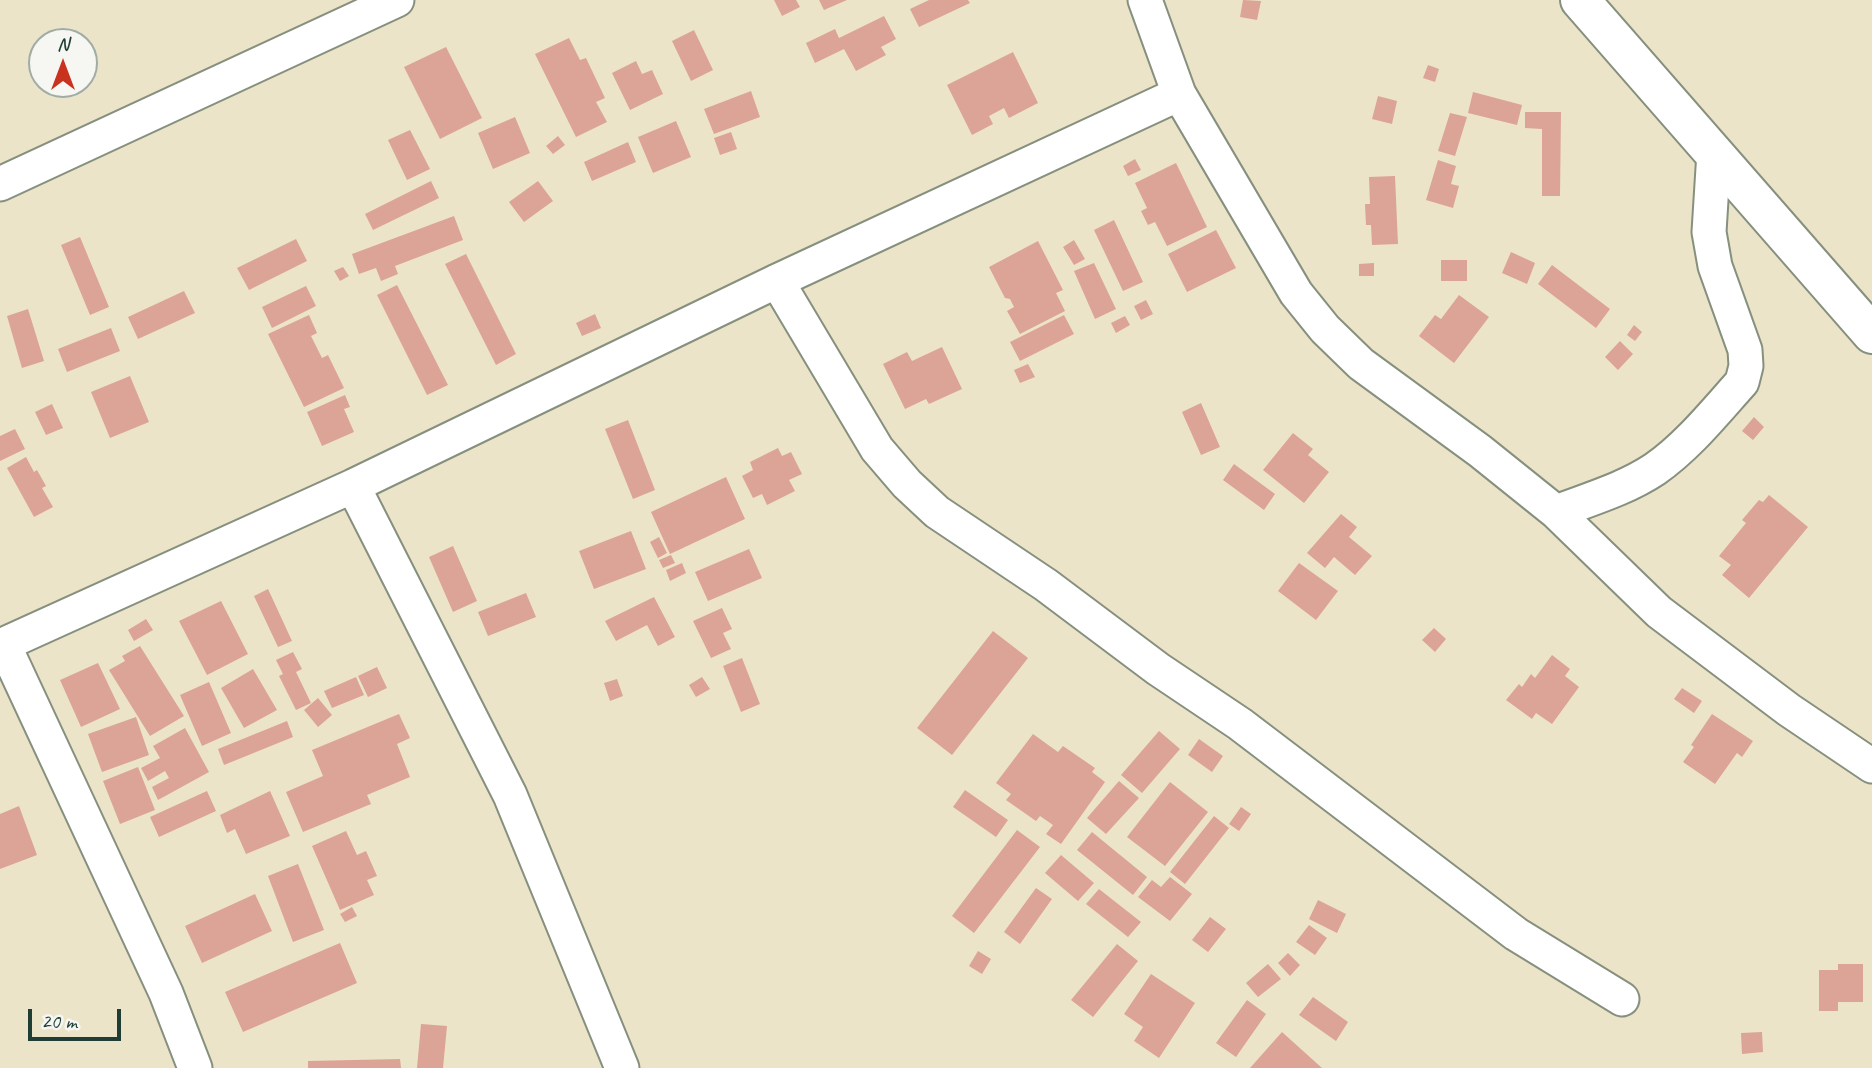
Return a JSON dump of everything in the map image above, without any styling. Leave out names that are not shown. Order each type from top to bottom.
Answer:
[{"type":"street","points":[[0,184],[397,0]]},
{"type":"street","points":[[1145,0],[1179,94],[1296,293],[1325,328],[1361,364],[1480,451],[1556,512],[1659,612],[1789,709],[1872,766]]},
{"type":"street","points":[[1580,0],[1872,334]]},
{"type":"street","points":[[195,1068],[166,993],[2,645],[353,486],[777,281],[1179,94]]},
{"type":"street","points":[[1556,512],[1622,487],[1653,470],[1674,455],[1742,382],[1746,366],[1745,350],[1714,266],[1709,232],[1714,152]]},
{"type":"street","points":[[777,281],[877,449],[907,484],[937,512],[1046,585],[1158,669],[1240,724],[1516,934],[1622,999]]},
{"type":"street","points":[[353,486],[510,795],[622,1068]]},
{"type":"building","points":[[774,0],[796,0],[800,7],[782,16]]},
{"type":"building","points":[[819,0],[847,0],[824,10]]},
{"type":"building","points":[[929,0],[968,0],[970,3],[919,27],[910,9]]},
{"type":"building","points":[[1243,0],[1261,1],[1257,20],[1240,17]]},
{"type":"building","points":[[884,16],[896,39],[881,47],[886,55],[856,71],[844,49],[815,63],[806,43],[835,29],[839,38]]},
{"type":"building","points":[[694,30],[713,70],[691,81],[672,41]]},
{"type":"building","points":[[569,38],[580,60],[586,58],[605,98],[596,102],[607,122],[576,137],[535,54]]},
{"type":"building","points":[[446,47],[482,118],[440,139],[404,67]]},
{"type":"building","points":[[1013,52],[1038,103],[1009,118],[1004,108],[989,116],[993,124],[972,135],[947,85]]},
{"type":"building","points":[[636,61],[642,74],[652,70],[663,94],[630,110],[612,73]]},
{"type":"building","points":[[1428,65],[1439,69],[1435,82],[1423,78]]},
{"type":"building","points":[[751,91],[760,117],[714,134],[704,109]]},
{"type":"building","points":[[1473,92],[1522,105],[1517,125],[1468,113]]},
{"type":"building","points":[[1378,96],[1397,101],[1392,124],[1372,119]]},
{"type":"building","points":[[1525,112],[1561,112],[1560,196],[1542,196],[1542,129],[1525,128]]},
{"type":"building","points":[[1450,113],[1467,117],[1455,156],[1438,151]]},
{"type":"building","points":[[515,117],[530,153],[493,169],[478,133]]},
{"type":"building","points":[[676,121],[691,157],[653,173],[638,137]]},
{"type":"building","points":[[410,130],[430,169],[407,180],[388,140]]},
{"type":"building","points":[[731,132],[737,149],[720,155],[714,138]]},
{"type":"building","points":[[558,136],[565,145],[553,154],[546,146]]},
{"type":"building","points":[[628,142],[636,162],[592,181],[584,162]]},
{"type":"building","points":[[1135,159],[1141,170],[1128,176],[1123,166]]},
{"type":"building","points":[[1438,160],[1456,166],[1451,184],[1459,186],[1453,208],[1426,200]]},
{"type":"building","points":[[1176,163],[1207,227],[1167,246],[1155,222],[1148,225],[1141,211],[1147,208],[1135,183]]},
{"type":"building","points":[[1395,176],[1398,244],[1372,245],[1371,225],[1366,225],[1365,204],[1370,204],[1369,177]]},
{"type":"building","points":[[431,181],[439,198],[373,230],[365,214]]},
{"type":"building","points":[[538,181],[553,201],[524,222],[509,202]]},
{"type":"building","points":[[454,216],[463,240],[395,266],[398,274],[381,281],[376,268],[359,274],[352,254]]},
{"type":"building","points":[[1114,220],[1143,282],[1123,291],[1094,230]]},
{"type":"building","points":[[1216,230],[1236,268],[1187,292],[1168,254]]},
{"type":"building","points":[[80,237],[109,307],[90,315],[61,245]]},
{"type":"building","points":[[296,239],[307,261],[249,290],[237,268]]},
{"type":"building","points":[[1074,240],[1085,259],[1074,265],[1063,247]]},
{"type":"building","points":[[1038,241],[1063,290],[1056,293],[1065,311],[1020,334],[1007,311],[1014,307],[1010,299],[1005,298],[989,267]]},
{"type":"building","points":[[1511,252],[1535,263],[1527,284],[1502,273]]},
{"type":"building","points":[[466,254],[516,354],[496,365],[445,264]]},
{"type":"building","points":[[1441,260],[1467,260],[1467,281],[1441,281]]},
{"type":"building","points":[[1094,263],[1116,309],[1095,319],[1074,271]]},
{"type":"building","points":[[1374,263],[1374,276],[1359,276],[1359,264]]},
{"type":"building","points":[[1552,265],[1610,309],[1596,328],[1538,284]]},
{"type":"building","points":[[343,267],[349,276],[340,281],[334,271]]},
{"type":"building","points":[[397,285],[448,385],[427,395],[377,295]]},
{"type":"building","points":[[306,286],[316,306],[272,328],[262,307]]},
{"type":"building","points":[[184,291],[195,313],[138,339],[128,317]]},
{"type":"building","points":[[1459,295],[1489,317],[1454,363],[1419,336],[1435,315],[1441,319]]},
{"type":"building","points":[[1146,300],[1153,314],[1141,320],[1134,306]]},
{"type":"building","points":[[28,309],[44,361],[22,368],[7,316]]},
{"type":"building","points":[[595,314],[601,328],[582,336],[576,323]]},
{"type":"building","points":[[309,315],[317,333],[311,336],[322,358],[328,355],[344,388],[304,407],[268,334]]},
{"type":"building","points":[[1064,315],[1074,334],[1020,361],[1010,342]]},
{"type":"building","points":[[1125,316],[1130,325],[1116,333],[1111,323]]},
{"type":"building","points":[[1634,325],[1642,332],[1635,341],[1627,335]]},
{"type":"building","points":[[111,328],[120,351],[67,372],[58,349]]},
{"type":"building","points":[[1620,341],[1633,354],[1618,370],[1605,357]]},
{"type":"building","points":[[942,347],[962,389],[929,404],[926,399],[905,409],[883,364],[907,352],[912,361]]},
{"type":"building","points":[[1028,364],[1035,377],[1020,383],[1014,370]]},
{"type":"building","points":[[130,376],[149,422],[110,438],[91,392]]},
{"type":"building","points":[[345,395],[350,407],[344,409],[354,432],[322,446],[307,412]]},
{"type":"building","points":[[1201,403],[1220,447],[1201,455],[1182,412]]},
{"type":"building","points":[[52,404],[63,428],[46,435],[35,412]]},
{"type":"building","points":[[1754,417],[1764,427],[1753,440],[1742,431]]},
{"type":"building","points":[[628,420],[655,490],[633,499],[605,429]]},
{"type":"building","points":[[15,429],[25,449],[0,461],[0,436]]},
{"type":"building","points":[[1293,433],[1313,449],[1308,455],[1329,472],[1304,503],[1263,470]]},
{"type":"building","points":[[778,448],[782,456],[791,452],[802,474],[789,480],[795,491],[767,505],[762,494],[753,498],[742,476],[753,470],[750,462]]},
{"type":"building","points":[[26,457],[46,486],[42,488],[53,507],[34,517],[7,468]]},
{"type":"building","points":[[1234,464],[1275,494],[1264,510],[1223,480]]},
{"type":"building","points":[[726,477],[745,519],[670,554],[651,512]]},
{"type":"building","points":[[1769,495],[1808,527],[1749,598],[1722,575],[1731,565],[1719,556],[1746,523],[1742,520],[1759,500],[1763,502]]},
{"type":"building","points":[[1341,514],[1357,527],[1349,537],[1372,556],[1355,575],[1334,557],[1325,568],[1307,553]]},
{"type":"building","points":[[631,531],[646,569],[594,589],[579,551]]},
{"type":"building","points":[[659,537],[667,553],[658,558],[650,542]]},
{"type":"building","points":[[453,546],[477,601],[453,612],[429,557]]},
{"type":"building","points":[[749,549],[762,578],[708,601],[695,572]]},
{"type":"building","points":[[671,555],[675,563],[663,568],[659,560]]},
{"type":"building","points":[[682,563],[686,573],[670,581],[666,570]]},
{"type":"building","points":[[1299,563],[1338,591],[1316,620],[1278,591]]},
{"type":"building","points":[[268,589],[292,641],[278,647],[254,596]]},
{"type":"building","points":[[526,593],[536,617],[488,636],[478,612]]},
{"type":"building","points":[[654,597],[675,637],[658,646],[647,625],[616,641],[605,621]]},
{"type":"building","points":[[221,601],[248,654],[207,675],[179,621]]},
{"type":"building","points":[[722,608],[732,629],[723,633],[731,649],[711,658],[693,621]]},
{"type":"building","points":[[146,619],[153,630],[134,641],[128,630]]},
{"type":"building","points":[[1434,628],[1446,639],[1435,652],[1422,640]]},
{"type":"building","points":[[993,631],[1028,658],[952,755],[917,728]]},
{"type":"building","points":[[140,646],[184,716],[150,736],[109,670],[125,661],[122,656]]},
{"type":"building","points":[[293,652],[302,669],[296,672],[311,703],[296,710],[279,676],[283,674],[276,660]]},
{"type":"building","points":[[1552,655],[1570,669],[1565,676],[1579,687],[1552,724],[1536,713],[1532,719],[1506,700],[1519,684],[1522,687],[1531,674],[1535,678]]},
{"type":"building","points":[[742,658],[760,704],[741,712],[723,666]]},
{"type":"building","points":[[98,663],[120,709],[81,727],[60,680]]},
{"type":"building","points":[[377,667],[387,688],[368,697],[358,676]]},
{"type":"building","points":[[253,669],[277,710],[244,728],[221,688]]},
{"type":"building","points":[[356,677],[364,695],[332,708],[324,691]]},
{"type":"building","points":[[702,677],[710,689],[696,697],[689,685]]},
{"type":"building","points":[[617,679],[623,696],[610,701],[604,683]]},
{"type":"building","points":[[209,682],[231,733],[202,746],[180,695]]},
{"type":"building","points":[[1682,688],[1702,701],[1694,713],[1674,699]]},
{"type":"building","points":[[318,698],[332,715],[318,727],[304,710]]},
{"type":"building","points":[[399,714],[410,738],[397,744],[410,777],[367,795],[371,804],[303,832],[286,792],[323,776],[312,750]]},
{"type":"building","points":[[1712,714],[1753,741],[1742,757],[1737,753],[1715,784],[1683,762]]},
{"type":"building","points":[[136,717],[149,755],[102,772],[88,734]]},
{"type":"building","points":[[287,721],[293,737],[224,765],[218,749]]},
{"type":"building","points":[[185,728],[209,772],[158,800],[152,787],[169,778],[165,771],[148,781],[141,768],[160,758],[153,746]]},
{"type":"building","points":[[1159,731],[1180,749],[1142,793],[1121,775]]},
{"type":"building","points":[[1033,734],[1058,752],[1063,746],[1095,768],[1092,772],[1105,782],[1061,844],[1046,834],[1053,825],[1040,816],[1036,821],[1006,800],[1011,794],[996,783]]},
{"type":"building","points":[[1199,739],[1223,756],[1212,772],[1188,755]]},
{"type":"building","points":[[138,767],[155,810],[120,824],[103,781]]},
{"type":"building","points":[[1119,781],[1139,798],[1106,834],[1087,818]]},
{"type":"building","points":[[1170,782],[1208,812],[1165,866],[1127,837]]},
{"type":"building","points":[[965,790],[1008,820],[996,837],[953,807]]},
{"type":"building","points":[[207,791],[216,811],[159,837],[150,817]]},
{"type":"building","points":[[270,791],[290,836],[246,854],[235,829],[227,833],[220,815]]},
{"type":"building","points":[[19,806],[37,855],[0,869],[0,814]]},
{"type":"building","points":[[1241,807],[1251,814],[1239,831],[1229,824]]},
{"type":"building","points":[[1214,816],[1229,828],[1185,884],[1170,872]]},
{"type":"building","points":[[1017,830],[1040,847],[974,933],[952,916]]},
{"type":"building","points":[[346,831],[357,855],[366,851],[377,876],[367,880],[374,895],[340,910],[312,846]]},
{"type":"building","points":[[1092,832],[1147,877],[1133,895],[1077,850]]},
{"type":"building","points":[[1061,855],[1094,883],[1078,901],[1045,873]]},
{"type":"building","points":[[298,864],[324,930],[293,942],[268,876]]},
{"type":"building","points":[[1170,877],[1192,894],[1170,921],[1138,897],[1152,880],[1161,887]]},
{"type":"building","points":[[1036,888],[1052,899],[1020,944],[1004,932]]},
{"type":"building","points":[[1099,889],[1141,922],[1128,937],[1086,904]]},
{"type":"building","points":[[255,894],[272,931],[202,963],[185,926]]},
{"type":"building","points":[[1318,900],[1346,914],[1337,933],[1309,919]]},
{"type":"building","points":[[352,907],[357,916],[345,922],[340,914]]},
{"type":"building","points":[[1210,917],[1226,929],[1208,952],[1192,940]]},
{"type":"building","points":[[1309,925],[1327,938],[1315,955],[1296,942]]},
{"type":"building","points":[[340,943],[357,983],[243,1032],[225,992]]},
{"type":"building","points":[[1117,944],[1138,961],[1093,1017],[1071,1000]]},
{"type":"building","points":[[978,951],[991,959],[982,974],[969,966]]},
{"type":"building","points":[[1288,953],[1300,965],[1290,976],[1278,963]]},
{"type":"building","points":[[1268,964],[1281,979],[1258,997],[1246,983]]},
{"type":"building","points":[[1838,964],[1863,964],[1863,1002],[1838,1002],[1838,1011],[1819,1011],[1819,970],[1838,970]]},
{"type":"building","points":[[1151,974],[1195,1003],[1159,1058],[1134,1041],[1143,1027],[1124,1014]]},
{"type":"building","points":[[1313,997],[1348,1022],[1336,1041],[1299,1015]]},
{"type":"building","points":[[1247,1000],[1266,1014],[1236,1057],[1216,1043]]},
{"type":"building","points":[[421,1024],[447,1026],[443,1068],[417,1068]]},
{"type":"building","points":[[1282,1032],[1322,1068],[1250,1068]]},
{"type":"building","points":[[1762,1032],[1763,1052],[1742,1054],[1741,1033]]},
{"type":"building","points":[[400,1059],[401,1068],[308,1068],[308,1061]]}]
